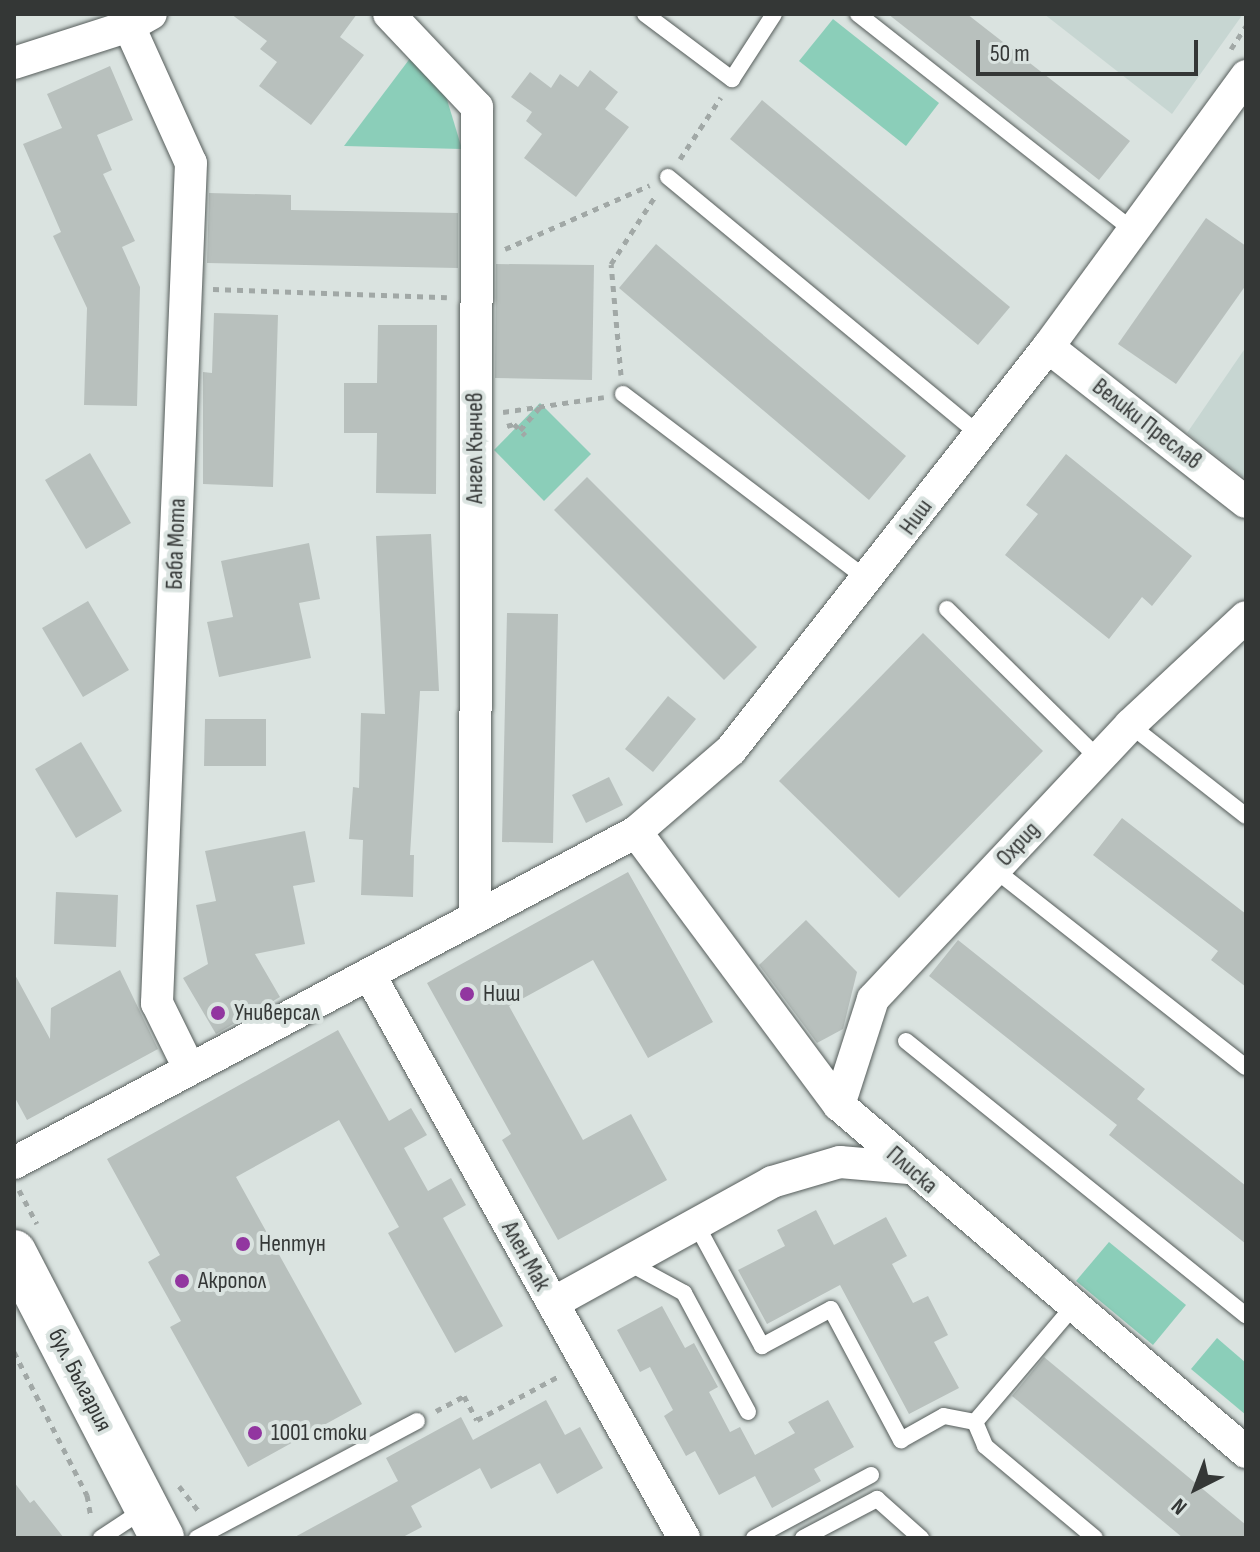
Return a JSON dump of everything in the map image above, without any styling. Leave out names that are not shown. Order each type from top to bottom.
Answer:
[{"type":"main road","name":"бул. България","points":[[14,1252],[160,1528]]},
{"type":"street","name":"Ангел Кънчев","points":[[389,14],[477,107],[475,918]]},
{"type":"street","points":[[14,63],[124,21]]},
{"type":"street","name":"Баба Мота","points":[[124,21],[191,163],[157,1003],[189,1068]]},
{"type":"street","name":"Ниш","points":[[14,1163],[636,832],[731,750],[869,581],[977,433],[1048,347],[1246,76]]},
{"type":"street","name":"Велики Преслав","points":[[1048,347],[1246,502]]},
{"type":"street","name":"Охрид","points":[[839,1105],[873,999],[1130,725],[1246,617]]},
{"type":"street","name":"Плиска","points":[[636,832],[839,1105],[1072,1308],[1246,1452]]},
{"type":"street","name":"Ален Мак","points":[[369,974],[683,1538]]},
{"type":"street","points":[[553,1303],[772,1182],[840,1162],[909,1168]]},
{"type":"lane","points":[[645,14],[732,79],[774,14]]},
{"type":"lane","points":[[858,14],[1132,230]]},
{"type":"lane","points":[[668,177],[977,433]]},
{"type":"lane","points":[[623,394],[869,581]]},
{"type":"lane","points":[[947,609],[1098,758]]},
{"type":"lane","points":[[1130,725],[1246,816]]},
{"type":"lane","points":[[994,869],[1246,1067]]},
{"type":"lane","points":[[906,1041],[1246,1315]]},
{"type":"lane","points":[[696,1224],[762,1346],[831,1309],[901,1440],[944,1416],[975,1422]]},
{"type":"lane","points":[[627,1262],[684,1293],[748,1412]]},
{"type":"lane","points":[[975,1422],[1072,1308]]},
{"type":"lane","points":[[197,1538],[417,1421]]},
{"type":"lane","points":[[975,1422],[985,1446],[1095,1538]]},
{"type":"lane","points":[[754,1538],[871,1475]]},
{"type":"lane","points":[[803,1538],[877,1499],[921,1538]]},
{"type":"lane","points":[[97,1531],[160,1528]]},
{"type":"path","points":[[475,417],[623,394],[611,264],[732,79]]},
{"type":"path","points":[[476,262],[668,177]]},
{"type":"path","points":[[186,288],[476,298]]},
{"type":"path","points":[[520,430],[541,406]]},
{"type":"path","points":[[14,1352],[87,1495],[97,1531]]},
{"type":"path","points":[[417,1421],[464,1396],[477,1420],[539,1387]]},
{"type":"shaded area","points":[[1044,14],[1243,14],[1172,114]]},
{"type":"shaded area","points":[[1246,347],[1246,479],[1187,433]]},
{"type":"green space","points":[[833,19],[939,103],[906,146],[799,61]]},
{"type":"green space","points":[[411,57],[445,93],[462,149],[344,146]]},
{"type":"green space","points":[[540,403],[591,454],[544,501],[494,450]]},
{"type":"green space","points":[[1109,1242],[1186,1305],[1153,1345],[1076,1281]]},
{"type":"green space","points":[[1217,1338],[1246,1363],[1246,1415],[1191,1369]]},
{"type":"building","points":[[231,14],[357,14],[340,37],[364,55],[311,125],[259,86],[277,62],[260,49],[267,41]]},
{"type":"building","points":[[888,14],[967,14],[1130,141],[1099,180]]},
{"type":"building","points":[[110,66],[133,120],[97,135],[112,170],[103,174],[135,241],[122,247],[140,287],[137,406],[84,405],[87,308],[53,236],[61,232],[23,144],[62,128],[47,94]]},
{"type":"building","points":[[590,70],[618,92],[605,109],[629,127],[576,197],[524,158],[542,134],[526,121],[532,112],[511,97],[530,72],[551,88],[560,74],[578,87]]},
{"type":"building","points":[[762,100],[1010,307],[978,345],[730,139]]},
{"type":"building","points":[[209,193],[291,195],[291,210],[458,213],[458,268],[207,263]]},
{"type":"building","points":[[1206,218],[1246,246],[1246,285],[1176,384],[1118,344]]},
{"type":"building","points":[[656,244],[906,456],[869,500],[619,288]]},
{"type":"building","points":[[496,264],[594,265],[592,380],[495,378]]},
{"type":"building","points":[[214,313],[278,315],[273,487],[203,484],[203,372],[212,373]]},
{"type":"building","points":[[378,325],[437,325],[436,494],[376,493],[377,433],[344,433],[344,383],[377,383]]},
{"type":"building","points":[[90,453],[131,523],[86,549],[45,480]]},
{"type":"building","points":[[1066,454],[1192,556],[1152,606],[1142,597],[1109,639],[1005,555],[1038,514],[1026,505]]},
{"type":"building","points":[[587,477],[757,647],[724,680],[554,510]]},
{"type":"building","points":[[431,534],[439,691],[420,691],[410,855],[414,855],[413,897],[361,895],[363,840],[349,839],[353,787],[359,788],[361,713],[385,714],[376,536]]},
{"type":"building","points":[[309,543],[320,599],[299,603],[311,658],[219,677],[207,622],[233,617],[221,561]]},
{"type":"building","points":[[88,601],[129,670],[83,697],[42,628]]},
{"type":"building","points":[[507,613],[558,614],[553,843],[502,842]]},
{"type":"building","points":[[923,633],[1043,751],[899,898],[779,781]]},
{"type":"building","points":[[668,696],[696,719],[653,772],[625,749]]},
{"type":"building","points":[[205,719],[266,719],[266,766],[204,766]]},
{"type":"building","points":[[81,742],[122,811],[76,838],[35,769]]},
{"type":"building","points":[[609,777],[623,805],[586,823],[572,795]]},
{"type":"building","points":[[1122,818],[1246,914],[1246,987],[1211,960],[1218,951],[1093,855]]},
{"type":"building","points":[[305,831],[315,882],[293,886],[305,944],[255,954],[280,997],[216,1034],[183,978],[208,964],[196,905],[216,901],[205,851]]},
{"type":"building","points":[[628,872],[713,1022],[648,1058],[593,960],[509,1006],[583,1140],[631,1114],[667,1180],[558,1240],[502,1140],[511,1134],[427,983]]},
{"type":"building","points":[[56,892],[118,895],[116,947],[54,944]]},
{"type":"building","points":[[806,920],[857,972],[843,1029],[817,1043],[759,965]]},
{"type":"building","points":[[958,940],[1145,1089],[1137,1099],[1246,1186],[1246,1244],[1109,1135],[1117,1125],[929,976]]},
{"type":"building","points":[[120,970],[158,1049],[27,1120],[14,1096],[14,973],[50,1039],[51,1008]]},
{"type":"building","points":[[338,1030],[389,1121],[411,1108],[427,1135],[404,1148],[428,1191],[451,1178],[466,1205],[443,1218],[503,1326],[455,1353],[388,1233],[399,1227],[339,1120],[236,1177],[362,1404],[248,1467],[170,1327],[181,1321],[148,1262],[160,1255],[107,1159]]},
{"type":"building","points":[[816,1210],[834,1245],[886,1217],[907,1256],[892,1264],[913,1303],[928,1296],[948,1335],[934,1342],[959,1388],[909,1414],[840,1285],[767,1324],[738,1270],[785,1246],[777,1230]]},
{"type":"building","points":[[662,1306],[685,1348],[694,1343],[718,1387],[709,1392],[730,1432],[740,1427],[755,1455],[795,1433],[788,1422],[828,1400],[854,1447],[814,1469],[821,1481],[772,1508],[755,1476],[719,1495],[695,1451],[686,1456],[664,1416],[673,1410],[650,1367],[640,1372],[617,1330]]},
{"type":"building","points":[[1044,1357],[1246,1525],[1246,1538],[1183,1538],[1012,1396]]},
{"type":"building","points":[[546,1400],[565,1435],[580,1427],[603,1468],[557,1494],[540,1463],[491,1489],[480,1468],[411,1506],[422,1527],[401,1538],[293,1538],[398,1481],[386,1458],[461,1417],[473,1440]]},
{"type":"building","points":[[14,1482],[30,1503],[34,1500],[64,1538],[14,1538]]},
{"type":"place","name":"Ниш","points":[[467,994]]},
{"type":"place","name":"Универсал","points":[[218,1013]]},
{"type":"place","name":"Нептун","points":[[243,1244]]},
{"type":"place","name":"Акропол","points":[[182,1281]]},
{"type":"place","name":"1001 стоки","points":[[255,1433]]}]
